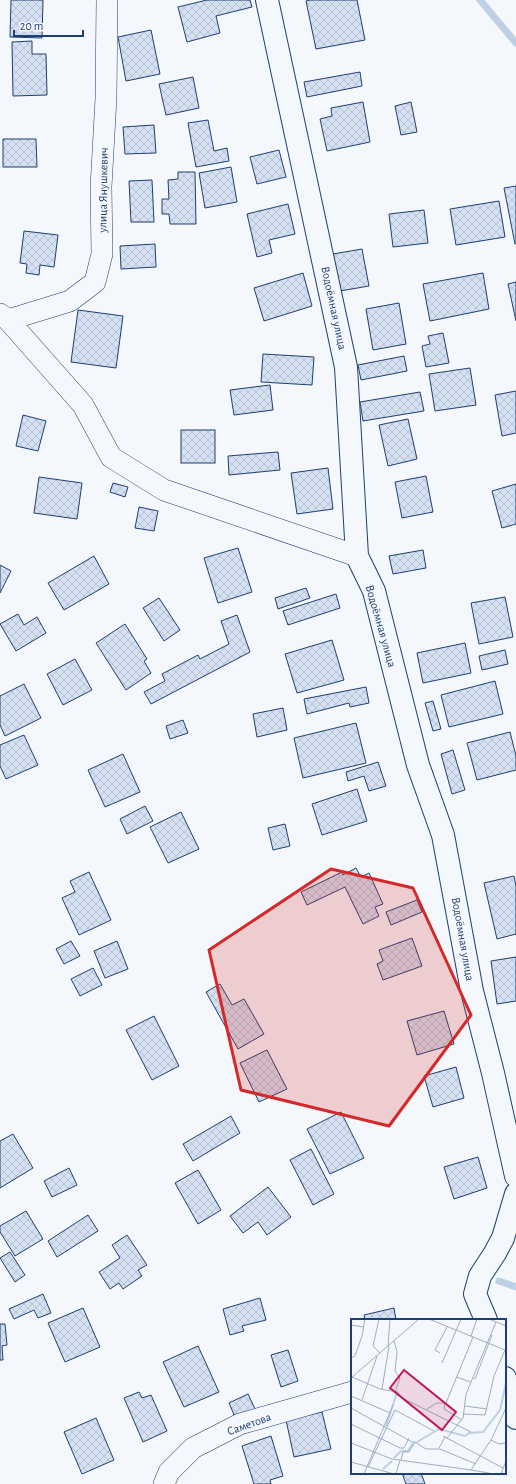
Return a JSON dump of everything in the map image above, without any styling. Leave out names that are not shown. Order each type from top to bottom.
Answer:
[{"type":"street","name":"улица Янушкевич","points":[[4,317],[70,301],[95,282],[102,254],[101,187],[106,98],[107,0]]},
{"type":"street","name":"Водоёмная улица","points":[[267,0],[346,367],[357,556],[374,591],[418,765],[443,835],[472,991],[493,1073],[516,1176]]},
{"type":"street","points":[[4,317],[83,405],[111,458],[164,490],[357,556]]},
{"type":"street","points":[[486,1319],[475,1294],[480,1276],[503,1238],[516,1194]]},
{"type":"street","points":[[506,1382],[516,1418]]},
{"type":"street","name":"Саметова","points":[[164,1484],[169,1472],[193,1448],[240,1424],[351,1392]]},
{"type":"highlighted area","points":[[331,869],[413,888],[471,1015],[389,1126],[241,1090],[209,950]]},
{"type":"building","points":[[11,0],[43,0],[42,38],[10,37]]},
{"type":"building","points":[[207,0],[250,0],[252,7],[216,16],[220,33],[187,42],[178,7]]},
{"type":"building","points":[[357,0],[365,40],[316,49],[306,1]]},
{"type":"building","points":[[151,30],[160,74],[126,81],[118,37]]},
{"type":"building","points":[[32,41],[32,54],[46,54],[47,95],[13,96],[12,42]]},
{"type":"building","points":[[360,72],[362,86],[307,97],[304,82]]},
{"type":"building","points":[[193,77],[199,108],[166,115],[159,84]]},
{"type":"building","points":[[363,102],[370,142],[327,151],[320,119],[332,116],[331,108]]},
{"type":"building","points":[[411,102],[417,132],[401,135],[395,106]]},
{"type":"building","points":[[208,120],[214,151],[227,148],[229,161],[196,167],[188,123]]},
{"type":"building","points":[[154,125],[156,153],[125,154],[123,127]]},
{"type":"building","points":[[3,139],[36,139],[37,167],[3,167]]},
{"type":"building","points":[[279,150],[286,177],[257,184],[250,157]]},
{"type":"building","points":[[231,167],[237,202],[205,208],[199,173]]},
{"type":"building","points":[[178,172],[195,172],[196,224],[170,224],[169,214],[162,214],[162,199],[169,199],[168,180],[178,179]]},
{"type":"building","points":[[152,180],[154,222],[131,222],[129,181]]},
{"type":"building","points":[[516,186],[516,244],[515,244],[504,188]]},
{"type":"building","points":[[499,201],[505,237],[456,245],[450,209]]},
{"type":"building","points":[[288,204],[295,234],[269,240],[272,253],[257,257],[247,214]]},
{"type":"building","points":[[424,210],[428,243],[393,247],[389,214]]},
{"type":"building","points":[[24,231],[58,235],[54,267],[40,265],[39,275],[26,273],[27,264],[20,263]]},
{"type":"building","points":[[155,244],[156,267],[121,269],[120,246]]},
{"type":"building","points":[[362,249],[369,286],[340,291],[333,254]]},
{"type":"building","points":[[303,273],[312,306],[264,321],[254,288]]},
{"type":"building","points":[[483,273],[489,309],[430,321],[423,284]]},
{"type":"building","points":[[516,282],[516,321],[508,284]]},
{"type":"building","points":[[399,303],[406,344],[373,350],[366,309]]},
{"type":"building","points":[[78,310],[123,316],[116,368],[71,362]]},
{"type":"building","points":[[443,333],[449,363],[426,367],[422,346],[430,344],[428,336]]},
{"type":"building","points":[[263,354],[314,357],[312,385],[261,382]]},
{"type":"building","points":[[404,356],[407,371],[361,380],[358,365]]},
{"type":"building","points":[[470,368],[476,405],[435,411],[429,374]]},
{"type":"building","points":[[270,385],[273,410],[234,415],[230,390]]},
{"type":"building","points":[[516,391],[516,433],[502,436],[495,395]]},
{"type":"building","points":[[420,392],[424,411],[363,421],[360,402]]},
{"type":"building","points":[[23,415],[46,421],[38,451],[16,446]]},
{"type":"building","points":[[408,419],[417,459],[388,466],[379,425]]},
{"type":"building","points":[[181,430],[215,430],[215,463],[181,463]]},
{"type":"building","points":[[278,452],[280,470],[229,475],[228,456]]},
{"type":"building","points":[[328,468],[333,509],[297,514],[291,473]]},
{"type":"building","points":[[426,476],[433,512],[402,518],[395,482]]},
{"type":"building","points":[[39,477],[82,483],[77,519],[34,513]]},
{"type":"building","points":[[113,483],[128,487],[125,497],[110,492]]},
{"type":"building","points":[[516,484],[516,524],[502,528],[492,491]]},
{"type":"building","points":[[139,507],[158,511],[154,531],[135,528]]},
{"type":"building","points":[[238,548],[252,592],[218,603],[204,558]]},
{"type":"building","points":[[423,550],[426,568],[393,574],[389,556]]},
{"type":"building","points":[[94,556],[109,584],[64,610],[48,583]]},
{"type":"building","points":[[0,565],[11,571],[0,593]]},
{"type":"building","points":[[306,588],[310,598],[278,609],[275,598]]},
{"type":"building","points":[[336,594],[340,608],[288,625],[283,611]]},
{"type":"building","points":[[505,597],[513,637],[479,644],[471,603]]},
{"type":"building","points":[[159,598],[180,630],[164,641],[143,608]]},
{"type":"building","points":[[18,614],[24,625],[37,617],[46,633],[16,651],[0,624]]},
{"type":"building","points":[[237,615],[250,652],[151,704],[144,692],[165,681],[162,674],[198,655],[200,659],[229,644],[221,621]]},
{"type":"building","points":[[125,624],[147,659],[144,661],[151,673],[126,690],[96,643]]},
{"type":"building","points":[[332,640],[344,680],[297,693],[285,654]]},
{"type":"building","points":[[465,643],[471,673],[423,683],[417,653]]},
{"type":"building","points":[[505,650],[508,664],[482,670],[479,656]]},
{"type":"building","points":[[75,659],[92,690],[63,705],[47,674]]},
{"type":"building","points":[[495,681],[503,714],[449,727],[441,695]]},
{"type":"building","points":[[24,684],[41,718],[5,736],[0,725],[0,696]]},
{"type":"building","points":[[366,687],[369,703],[350,707],[349,703],[307,714],[304,699]]},
{"type":"building","points":[[433,701],[441,729],[433,731],[425,703]]},
{"type":"building","points":[[283,708],[287,730],[257,737],[253,714]]},
{"type":"building","points":[[183,720],[188,733],[170,739],[166,726]]},
{"type":"building","points":[[356,723],[366,763],[303,778],[294,738]]},
{"type":"building","points":[[510,732],[516,756],[516,770],[477,780],[467,743]]},
{"type":"building","points":[[24,735],[38,765],[6,779],[0,766],[0,745]]},
{"type":"building","points":[[453,750],[465,790],[452,794],[441,754]]},
{"type":"building","points":[[123,754],[140,792],[105,807],[88,770]]},
{"type":"building","points":[[378,762],[386,786],[369,791],[364,776],[348,781],[346,772]]},
{"type":"building","points":[[357,789],[367,821],[322,835],[312,804]]},
{"type":"building","points":[[145,806],[153,821],[127,834],[120,819]]},
{"type":"building","points":[[181,812],[199,849],[168,863],[150,827]]},
{"type":"building","points":[[285,824],[290,846],[273,850],[268,828]]},
{"type":"building","points":[[356,868],[361,877],[369,873],[383,904],[375,907],[379,916],[363,924],[345,887],[307,905],[301,892],[342,872],[343,875]]},
{"type":"building","points":[[89,872],[111,920],[79,935],[62,898],[75,892],[70,881]]},
{"type":"building","points":[[514,876],[516,886],[516,934],[497,939],[484,883]]},
{"type":"building","points":[[417,900],[422,912],[391,925],[386,912]]},
{"type":"building","points":[[412,938],[422,966],[383,980],[377,964],[383,961],[379,950]]},
{"type":"building","points":[[71,941],[80,956],[64,964],[56,949]]},
{"type":"building","points":[[117,941],[128,969],[105,978],[94,951]]},
{"type":"building","points":[[516,957],[516,1001],[497,1004],[491,961]]},
{"type":"building","points":[[93,968],[102,985],[80,996],[71,979]]},
{"type":"building","points":[[220,984],[232,1005],[244,999],[264,1034],[238,1049],[206,992]]},
{"type":"building","points":[[444,1011],[454,1044],[417,1055],[407,1021]]},
{"type":"building","points":[[154,1016],[179,1066],[152,1080],[126,1030]]},
{"type":"building","points":[[267,1050],[287,1089],[259,1102],[240,1063]]},
{"type":"building","points":[[456,1067],[464,1098],[433,1107],[424,1076]]},
{"type":"building","points":[[341,1112],[364,1158],[330,1174],[307,1129]]},
{"type":"building","points":[[231,1116],[240,1133],[193,1161],[183,1144]]},
{"type":"building","points":[[13,1134],[33,1168],[0,1188],[0,1141]]},
{"type":"building","points":[[311,1149],[334,1194],[313,1205],[290,1160]]},
{"type":"building","points":[[478,1157],[487,1188],[454,1199],[444,1167]]},
{"type":"building","points":[[69,1168],[77,1185],[52,1197],[44,1181]]},
{"type":"building","points":[[198,1170],[221,1210],[198,1224],[175,1183]]},
{"type":"building","points":[[268,1187],[291,1217],[267,1235],[258,1222],[243,1233],[230,1216]]},
{"type":"building","points":[[26,1211],[43,1239],[15,1256],[0,1232],[0,1226]]},
{"type":"building","points":[[88,1215],[98,1231],[57,1257],[48,1241]]},
{"type":"building","points":[[127,1235],[147,1265],[138,1270],[142,1276],[123,1289],[119,1283],[110,1289],[99,1272],[120,1258],[112,1245]]},
{"type":"building","points":[[10,1252],[25,1275],[15,1282],[0,1258]]},
{"type":"building","points":[[43,1294],[51,1313],[38,1318],[34,1310],[14,1319],[9,1309]]},
{"type":"building","points":[[260,1298],[266,1320],[242,1326],[244,1331],[230,1335],[223,1309]]},
{"type":"building","points":[[83,1308],[100,1347],[65,1362],[48,1323]]},
{"type":"building","points":[[394,1308],[396,1319],[365,1319],[364,1315]]},
{"type":"building","points":[[0,1324],[5,1324],[7,1345],[2,1346],[3,1360],[0,1360]]},
{"type":"building","points":[[198,1346],[219,1392],[184,1407],[163,1362]]},
{"type":"building","points":[[288,1350],[298,1381],[281,1387],[271,1355]]},
{"type":"building","points":[[139,1392],[142,1398],[151,1395],[167,1431],[143,1442],[124,1398]]},
{"type":"building","points":[[248,1394],[255,1409],[235,1417],[229,1403]]},
{"type":"building","points":[[322,1412],[331,1449],[294,1457],[286,1420]]},
{"type":"building","points":[[96,1418],[114,1460],[82,1474],[64,1432]]},
{"type":"building","points":[[271,1436],[283,1476],[270,1480],[271,1484],[254,1484],[242,1446]]},
{"type":"building","points":[[402,1474],[421,1474],[425,1484],[406,1484]]},
{"type":"waterway","points":[[480,0],[516,43]]},
{"type":"waterway","points":[[499,1281],[516,1287]]}]
